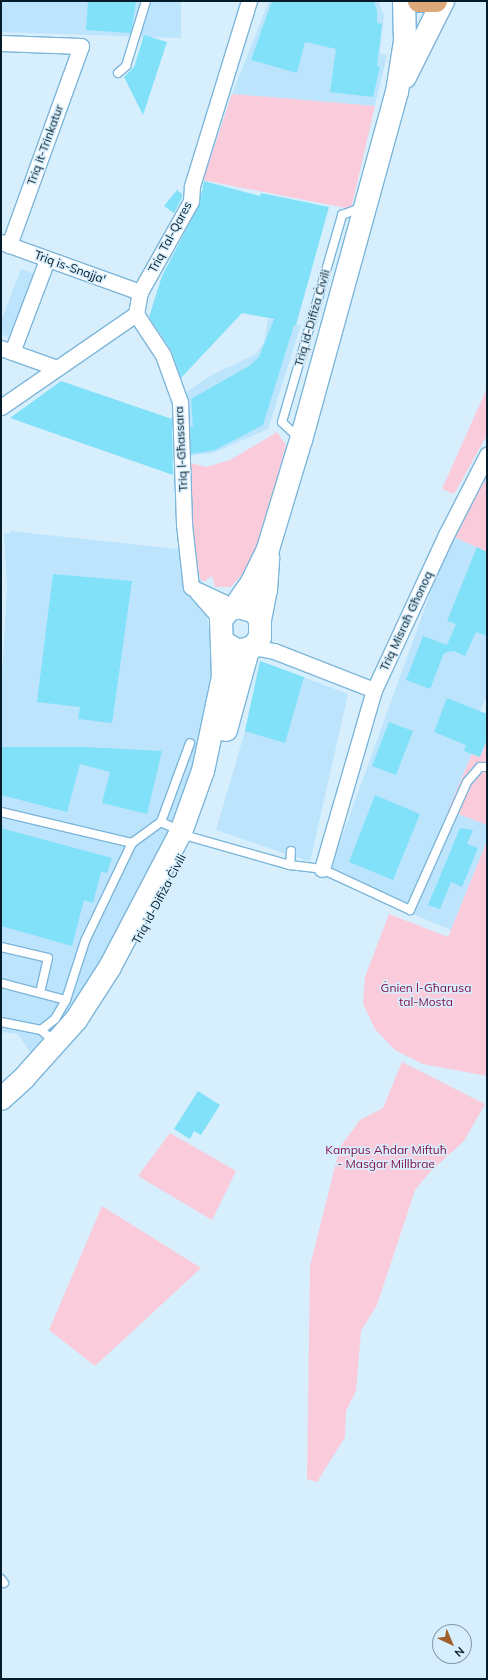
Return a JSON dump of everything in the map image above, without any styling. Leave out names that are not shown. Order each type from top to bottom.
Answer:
[{"type":"main road","name":"Triq id-Difiża Ċivili","points":[[1,1099],[48,1036],[76,1020],[110,968],[186,834],[192,771],[223,677],[223,642],[219,634],[229,612],[252,582],[268,549],[301,440],[397,92],[404,41],[404,1]]},
{"type":"main road","points":[[419,1],[436,1]]},
{"type":"main road","name":"Triq id-Difiża Ċivili","points":[[397,92],[444,1]]},
{"type":"main road","name":"Triq id-Difiża Ċivili","points":[[1,1108],[82,1026],[118,975],[148,923],[186,834],[226,730],[250,648],[258,643],[266,590],[268,549]]},
{"type":"main road","points":[[229,612],[247,608],[261,624]]},
{"type":"main road","points":[[223,642],[230,648],[250,648]]},
{"type":"street","name":"Triq Tal-Qares","points":[[136,314],[140,292],[191,201],[192,186],[249,1]]},
{"type":"street","name":"Triq it-Trinkatur","points":[[1,43],[81,46],[5,243]]},
{"type":"street","name":"Triq is-Snajja'","points":[[5,243],[47,260],[140,292]]},
{"type":"street","points":[[47,260],[7,350],[57,368]]},
{"type":"street","points":[[1,408],[136,314]]},
{"type":"street","name":"Triq l-Għassara","points":[[136,314],[163,355],[180,402],[184,524],[194,589],[223,602],[229,612]]},
{"type":"street","name":"Triq Misraħ Għonoq","points":[[322,869],[374,690],[447,532],[487,455]]},
{"type":"street","points":[[261,624],[274,651]]},
{"type":"street","points":[[250,648],[274,651],[374,690]]},
{"type":"lane","points":[[118,73],[126,66],[146,1]]},
{"type":"lane","points":[[1,1022],[48,1036],[55,1019],[66,1000],[85,941],[132,843],[161,822],[192,771],[190,743]]},
{"type":"lane","points":[[161,822],[186,834],[290,865],[322,869],[410,910],[467,782],[480,766],[487,767]]},
{"type":"lane","points":[[1,812],[132,843]]},
{"type":"lane","points":[[290,851],[290,865]]},
{"type":"lane","points":[[1,947],[48,958],[40,992]]},
{"type":"lane","points":[[1,983],[66,1000]]},
{"type":"shaded area","points":[[1,1],[181,1],[181,38],[1,32]]},
{"type":"shaded area","points":[[269,1],[378,1],[384,15],[380,54],[387,55],[375,106],[232,94]]},
{"type":"shaded area","points":[[21,269],[34,274],[10,338],[1,334],[1,321]]},
{"type":"shaded area","points":[[268,319],[301,325],[268,429],[213,453],[187,456],[180,396],[212,375],[256,354],[264,342]]},
{"type":"shaded area","points":[[487,467],[487,696],[480,711],[487,714],[487,739],[480,757],[472,754],[448,810],[487,825],[487,841],[451,930],[327,878],[455,525]]},
{"type":"shaded area","points":[[10,531],[196,551],[218,684],[171,847],[80,1003],[34,1058],[18,1034],[1,1032],[1,696],[7,587],[4,533],[10,534]]},
{"type":"shaded area","points":[[260,661],[348,694],[310,862],[216,830],[245,731]]},
{"type":"green space","points":[[232,94],[375,106],[351,209],[203,180]]},
{"type":"green space","points":[[487,388],[487,435],[454,494],[442,489]]},
{"type":"green space","points":[[277,432],[286,445],[255,559],[231,587],[215,587],[212,576],[203,582],[200,578],[189,522],[190,463],[207,467],[230,460]]},
{"type":"green space","points":[[480,479],[487,483],[487,552],[452,536]]},
{"type":"green space","points":[[487,739],[487,825],[448,810],[472,754],[480,757]]},
{"type":"green space","name":"Ġnien l-Għarusa tal-Mosta","points":[[487,841],[487,1076],[423,1064],[395,1050],[375,1029],[363,1004],[365,977],[389,914],[448,937]]},
{"type":"green space","name":"Kampus Aħdar Miftuħ - Masġar Millbrae","points":[[402,1062],[485,1104],[464,1141],[430,1172],[415,1190],[377,1305],[361,1331],[356,1391],[346,1411],[345,1437],[317,1482],[307,1479],[310,1266],[340,1147],[360,1120],[383,1108]]},
{"type":"green space","points":[[170,1133],[236,1171],[212,1220],[138,1176]]},
{"type":"green space","points":[[102,1206],[201,1268],[95,1366],[49,1330]]},
{"type":"building","points":[[88,1],[136,1],[131,33],[86,30]]},
{"type":"building","points":[[272,1],[374,1],[377,11],[377,23],[382,24],[377,66],[380,67],[373,97],[330,92],[336,49],[305,42],[297,73],[251,60]]},
{"type":"building","points":[[144,35],[167,42],[143,115],[124,77],[134,67]]},
{"type":"building","points":[[204,181],[260,196],[261,193],[329,207],[296,325],[294,325],[263,425],[215,450],[191,454],[190,426],[193,427],[191,399],[249,366],[259,357],[274,319],[242,313],[181,378],[171,350],[149,317],[162,276],[199,205]]},
{"type":"building","points":[[177,190],[182,194],[182,198],[174,213],[164,206]]},
{"type":"building","points":[[61,381],[172,419],[173,475],[10,418]]},
{"type":"building","points":[[477,547],[487,552],[487,636],[476,632],[465,656],[454,651],[444,653],[430,689],[406,680],[423,636],[447,645],[456,624],[447,621]]},
{"type":"building","points":[[53,574],[132,581],[112,723],[78,719],[80,707],[37,702]]},
{"type":"building","points":[[260,661],[304,677],[285,743],[245,731]]},
{"type":"building","points":[[447,698],[487,714],[487,739],[480,757],[464,751],[466,745],[434,732]]},
{"type":"building","points":[[389,722],[413,731],[396,775],[372,766]]},
{"type":"building","points":[[1,747],[84,747],[162,751],[147,814],[102,803],[110,772],[80,764],[67,812],[1,795]]},
{"type":"building","points":[[375,795],[420,814],[393,880],[349,862]]},
{"type":"building","points":[[1,828],[112,858],[107,873],[101,872],[93,903],[84,900],[72,946],[1,926]]},
{"type":"building","points":[[460,828],[473,830],[467,844],[478,848],[462,887],[451,882],[440,909],[428,905]]},
{"type":"building","points":[[198,1091],[220,1105],[201,1135],[194,1131],[190,1139],[174,1129]]}]
